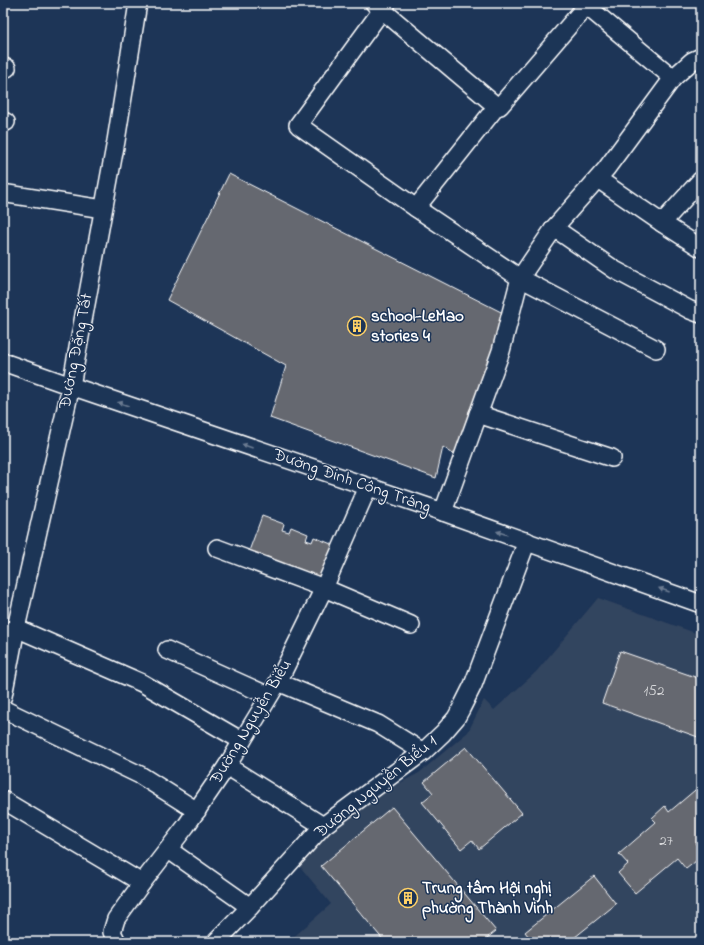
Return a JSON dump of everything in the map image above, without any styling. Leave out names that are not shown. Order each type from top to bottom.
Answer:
[{"type":"street","name":"Đường Đặng Tất","points":[[3,696],[16,628],[71,386],[116,141],[138,3]]},
{"type":"street","points":[[416,208],[497,106],[502,105],[584,4],[673,78]]},
{"type":"street","points":[[497,106],[381,5],[298,124],[416,208],[520,278],[656,349]]},
{"type":"street","points":[[443,512],[501,351],[520,278],[554,228],[598,179],[673,78],[692,61],[701,57]]},
{"type":"street","points":[[598,179],[701,248]]},
{"type":"street","points":[[662,223],[701,180]]},
{"type":"street","points":[[8,194],[103,209]]},
{"type":"street","points":[[554,228],[615,270],[690,310],[701,314]]},
{"type":"street","name":"Đường Đinh Công Tráng","points":[[3,362],[443,512],[701,604]]},
{"type":"street","points":[[478,414],[612,458]]},
{"type":"street","name":"Đường Nguyễn Biểu","points":[[117,942],[112,932],[116,919],[197,811],[227,766],[278,682],[324,588],[368,487]]},
{"type":"street","name":"Đường Nguyễn Biểu 1","points":[[216,942],[250,907],[323,826],[423,752],[443,733],[461,709],[473,685],[528,542]]},
{"type":"street","points":[[217,548],[324,588],[411,625]]},
{"type":"street","points":[[16,628],[142,683],[242,741]]},
{"type":"street","points":[[167,650],[269,696]]},
{"type":"street","points":[[278,682],[378,724],[423,752]]},
{"type":"street","points":[[3,709],[140,775],[197,811]]},
{"type":"street","points":[[227,766],[323,826]]},
{"type":"street","points":[[3,800],[142,883]]},
{"type":"street","points":[[169,850],[250,907]]},
{"type":"shaded area","points":[[598,598],[701,635],[701,942],[288,942],[331,904],[297,863],[311,847],[377,795],[419,773],[468,732],[484,700],[494,710],[536,672]]},
{"type":"building","name":"school-LeMao stories 4","points":[[229,174],[505,314],[456,456],[443,447],[436,478],[270,418],[286,366],[167,300]]},
{"type":"building","points":[[262,516],[284,524],[282,530],[289,532],[291,527],[308,534],[306,540],[312,542],[314,537],[336,546],[324,581],[249,551]]},
{"type":"building","points":[[620,651],[701,679],[701,728],[698,737],[602,703]]},
{"type":"building","points":[[466,747],[522,813],[479,849],[472,840],[461,849],[422,802],[433,793],[424,782]]},
{"type":"building","points":[[701,785],[701,838],[695,843],[701,850],[701,857],[686,869],[677,858],[635,893],[618,873],[628,864],[619,854],[656,822],[652,818],[665,806],[669,812]]},
{"type":"building","name":"Trung tâm Hội nghị phường Thành Vinh","points":[[392,807],[496,931],[482,942],[385,942],[321,866]]},
{"type":"building","points":[[594,876],[616,904],[569,942],[533,942],[525,932]]},
{"type":"place","name":"school-LeMao stories 4","points":[[357,326]]},
{"type":"place","name":"Trung tâm Hội nghị phường Thành Vinh","points":[[408,898]]}]
